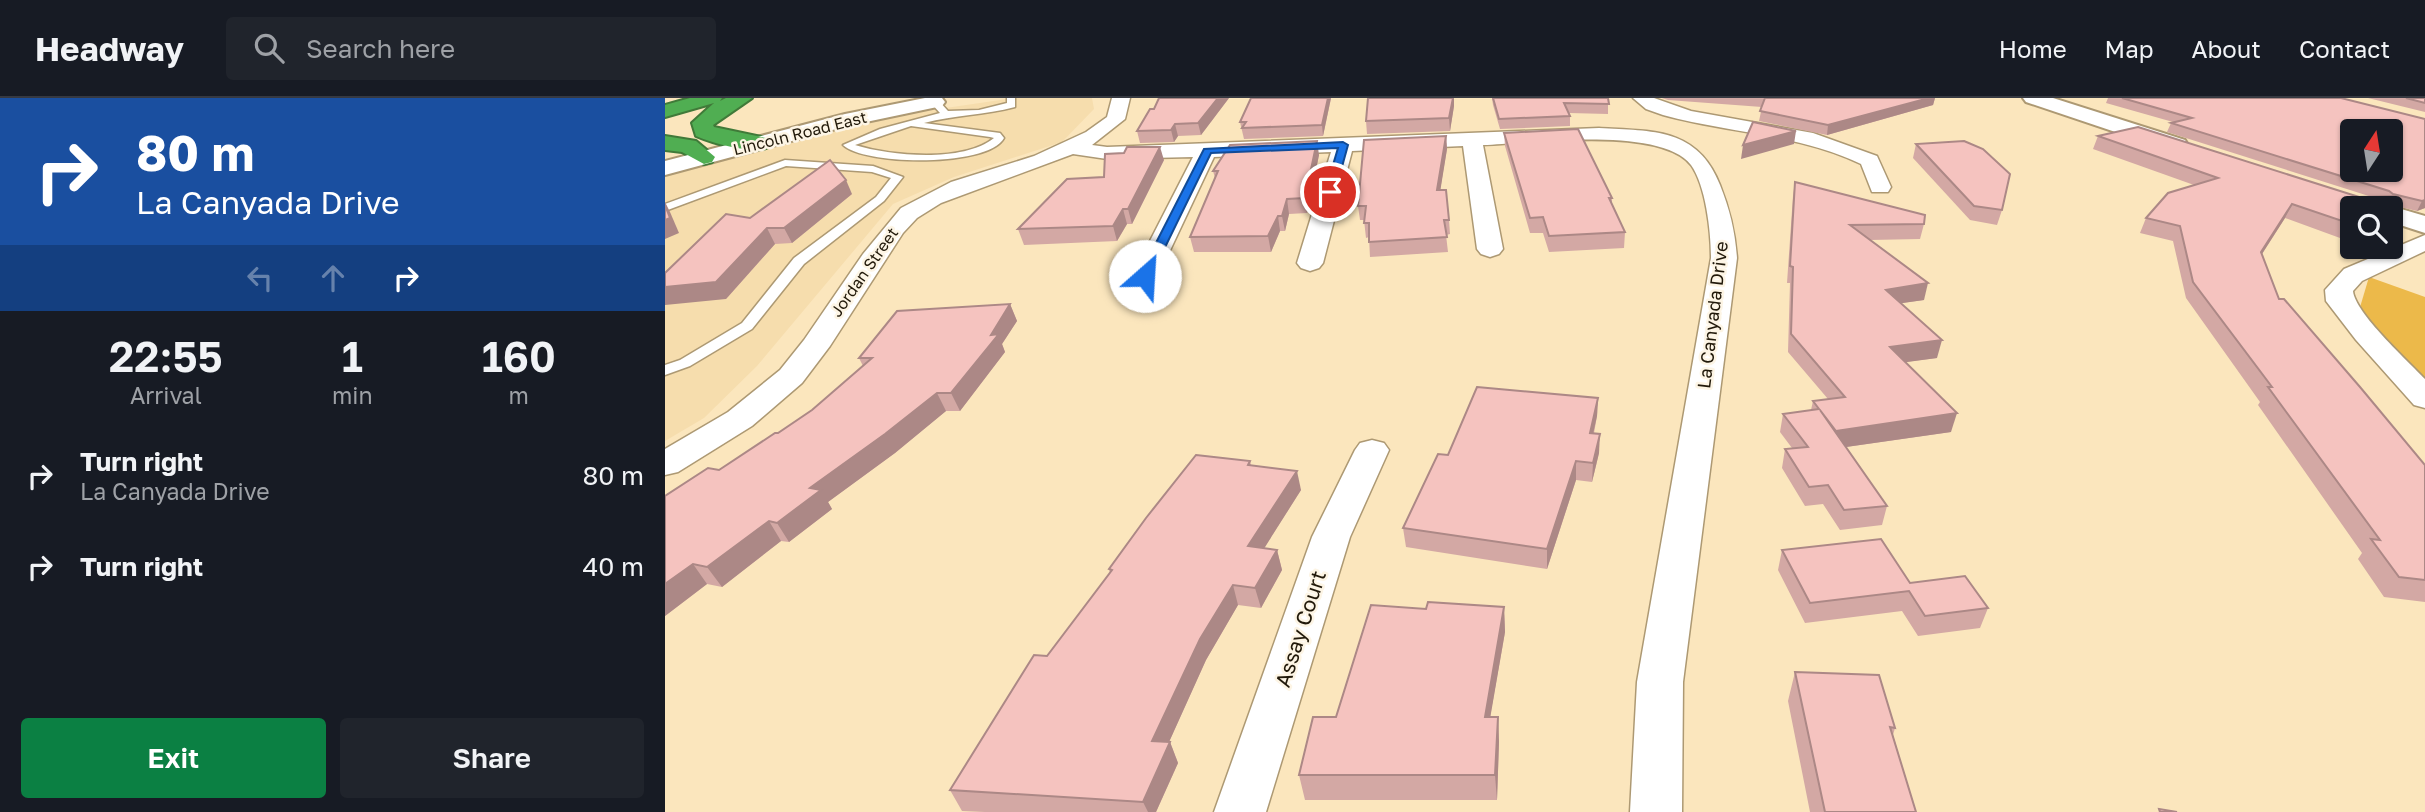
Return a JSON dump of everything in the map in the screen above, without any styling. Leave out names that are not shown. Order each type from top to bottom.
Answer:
[{"type":"highway","points":[[665,111],[712,98]]},
{"type":"highway","points":[[743,98],[708,116],[702,123],[704,131],[716,136],[758,143]]},
{"type":"highway","points":[[665,143],[688,146],[703,157]]},
{"type":"street","name":"Lincoln Road East","points":[[665,168],[874,114],[938,105],[964,98]]},
{"type":"street","name":"Jordan Street","points":[[665,464],[772,395],[804,362],[859,275],[909,214],[951,193],[1071,148],[1116,119],[1121,98]]},
{"type":"street","points":[[1642,98],[1649,105],[1680,114],[1794,135],[1856,153],[1870,160],[1880,187]]},
{"type":"street","points":[[2033,98],[2203,153]]},
{"type":"street","name":"La Canyada Drive","points":[[1071,148],[1107,153],[1207,151],[1599,134],[1642,137],[1671,143],[1689,152],[1701,164],[1723,216],[1724,258],[1660,682],[1656,812]]},
{"type":"street","points":[[1472,139],[1490,249]]},
{"type":"street","points":[[1310,263],[1343,145]]},
{"type":"street","points":[[1145,276],[1207,151]]},
{"type":"street","points":[[2403,218],[2425,225]]},
{"type":"street","points":[[2425,242],[2353,275],[2339,290],[2340,301],[2346,309],[2425,398]]},
{"type":"street","name":"Assay Court","points":[[1240,812],[1331,537],[1371,450]]},
{"type":"lane","points":[[913,124],[991,134],[999,138],[997,142],[972,153],[942,159],[854,149],[848,145],[913,124],[938,105],[979,113],[1012,105],[1011,98]]},
{"type":"lane","points":[[665,208],[785,163],[873,169],[898,177],[880,199],[799,261],[747,326],[685,363],[665,370]]},
{"type":"shaded area","points":[[1014,98],[1092,98],[1094,109],[1062,142],[954,177],[893,204],[757,366],[704,418],[665,441],[665,171],[884,117]]},
{"type":"shaded area","points":[[2369,277],[2425,297],[2425,383],[2358,314]]},
{"type":"building","points":[[1159,98],[1218,98],[1198,123],[1175,124],[1171,130],[1137,131]]},
{"type":"building","points":[[1251,98],[1328,98],[1322,125],[1242,128],[1246,122],[1240,122]]},
{"type":"building","points":[[1368,98],[1453,98],[1449,118],[1366,121]]},
{"type":"building","points":[[1493,98],[1608,98],[1609,104],[1564,103],[1570,116],[1499,119]]},
{"type":"building","points":[[1765,98],[1929,98],[1828,125],[1760,111]]},
{"type":"building","points":[[2122,98],[2341,98],[2425,119],[2425,200],[2393,194],[2360,182],[2403,182],[2403,119],[2340,119],[2340,176],[2171,123],[2192,118]]},
{"type":"building","points":[[2406,98],[2425,98],[2425,103]]},
{"type":"building","points":[[1753,122],[1796,131],[1743,145]]},
{"type":"building","points":[[2138,127],[2356,196],[2340,196],[2340,220],[2292,204],[2261,252],[2279,299],[2284,299],[2425,465],[2425,580],[2399,577],[2371,539],[2380,540],[2268,387],[2272,387],[2193,282],[2180,226],[2146,218],[2168,193],[2218,178],[2098,136]]},
{"type":"building","points":[[1578,129],[1612,198],[1609,198],[1625,232],[1549,236],[1543,217],[1530,218],[1504,133]]},
{"type":"building","points":[[1446,136],[1437,190],[1446,190],[1449,220],[1444,220],[1447,237],[1369,242],[1369,223],[1364,223],[1366,206],[1358,206],[1364,140]]},
{"type":"building","points":[[1317,141],[1305,198],[1287,199],[1282,216],[1278,216],[1268,236],[1190,237],[1218,171],[1213,171],[1230,145]]},
{"type":"building","points":[[1964,141],[1983,149],[2010,174],[2002,210],[1974,206],[1916,144]]},
{"type":"building","points":[[1127,147],[1160,147],[1128,209],[1123,209],[1113,226],[1018,229],[1067,179],[1104,177],[1105,154],[1124,153]]},
{"type":"building","points":[[830,160],[846,180],[784,228],[767,228],[716,282],[665,287],[665,273],[726,214],[750,218]]},
{"type":"building","points":[[1795,182],[1925,215],[1924,224],[1850,225],[1928,283],[1886,290],[1942,340],[1890,347],[1957,413],[1836,431],[1820,410],[1887,506],[1844,510],[1828,485],[1809,487],[1785,449],[1808,447],[1783,414],[1819,409],[1813,401],[1845,397],[1791,334],[1793,267],[1790,266]]},
{"type":"building","points":[[665,205],[670,218],[665,220]]},
{"type":"building","points":[[1010,304],[991,335],[999,334],[951,393],[937,393],[810,488],[821,490],[777,523],[769,521],[707,567],[693,564],[665,584],[665,496],[708,468],[719,470],[812,410],[872,358],[859,358],[897,311]]},
{"type":"building","points":[[1477,387],[1598,398],[1590,433],[1600,434],[1593,463],[1576,461],[1547,549],[1403,528],[1438,454],[1448,455]]},
{"type":"building","points":[[1196,455],[1250,461],[1248,465],[1297,471],[1248,546],[1277,550],[1255,588],[1233,585],[1200,639],[1152,741],[1170,742],[1143,802],[950,790],[1034,655],[1047,656],[1112,570],[1109,569],[1146,518]]},
{"type":"building","points":[[1881,539],[1910,583],[1965,576],[1988,608],[1925,616],[1909,591],[1810,603],[1782,550]]},
{"type":"building","points":[[1428,602],[1504,607],[1485,717],[1498,717],[1495,775],[1299,775],[1313,717],[1336,717],[1371,605],[1426,609]]},
{"type":"building","points":[[1795,672],[1879,675],[1895,728],[1890,727],[1916,812],[1825,812]]},
{"type":"route","points":[[1145,276],[1207,151],[1343,145],[1330,192]]}]
